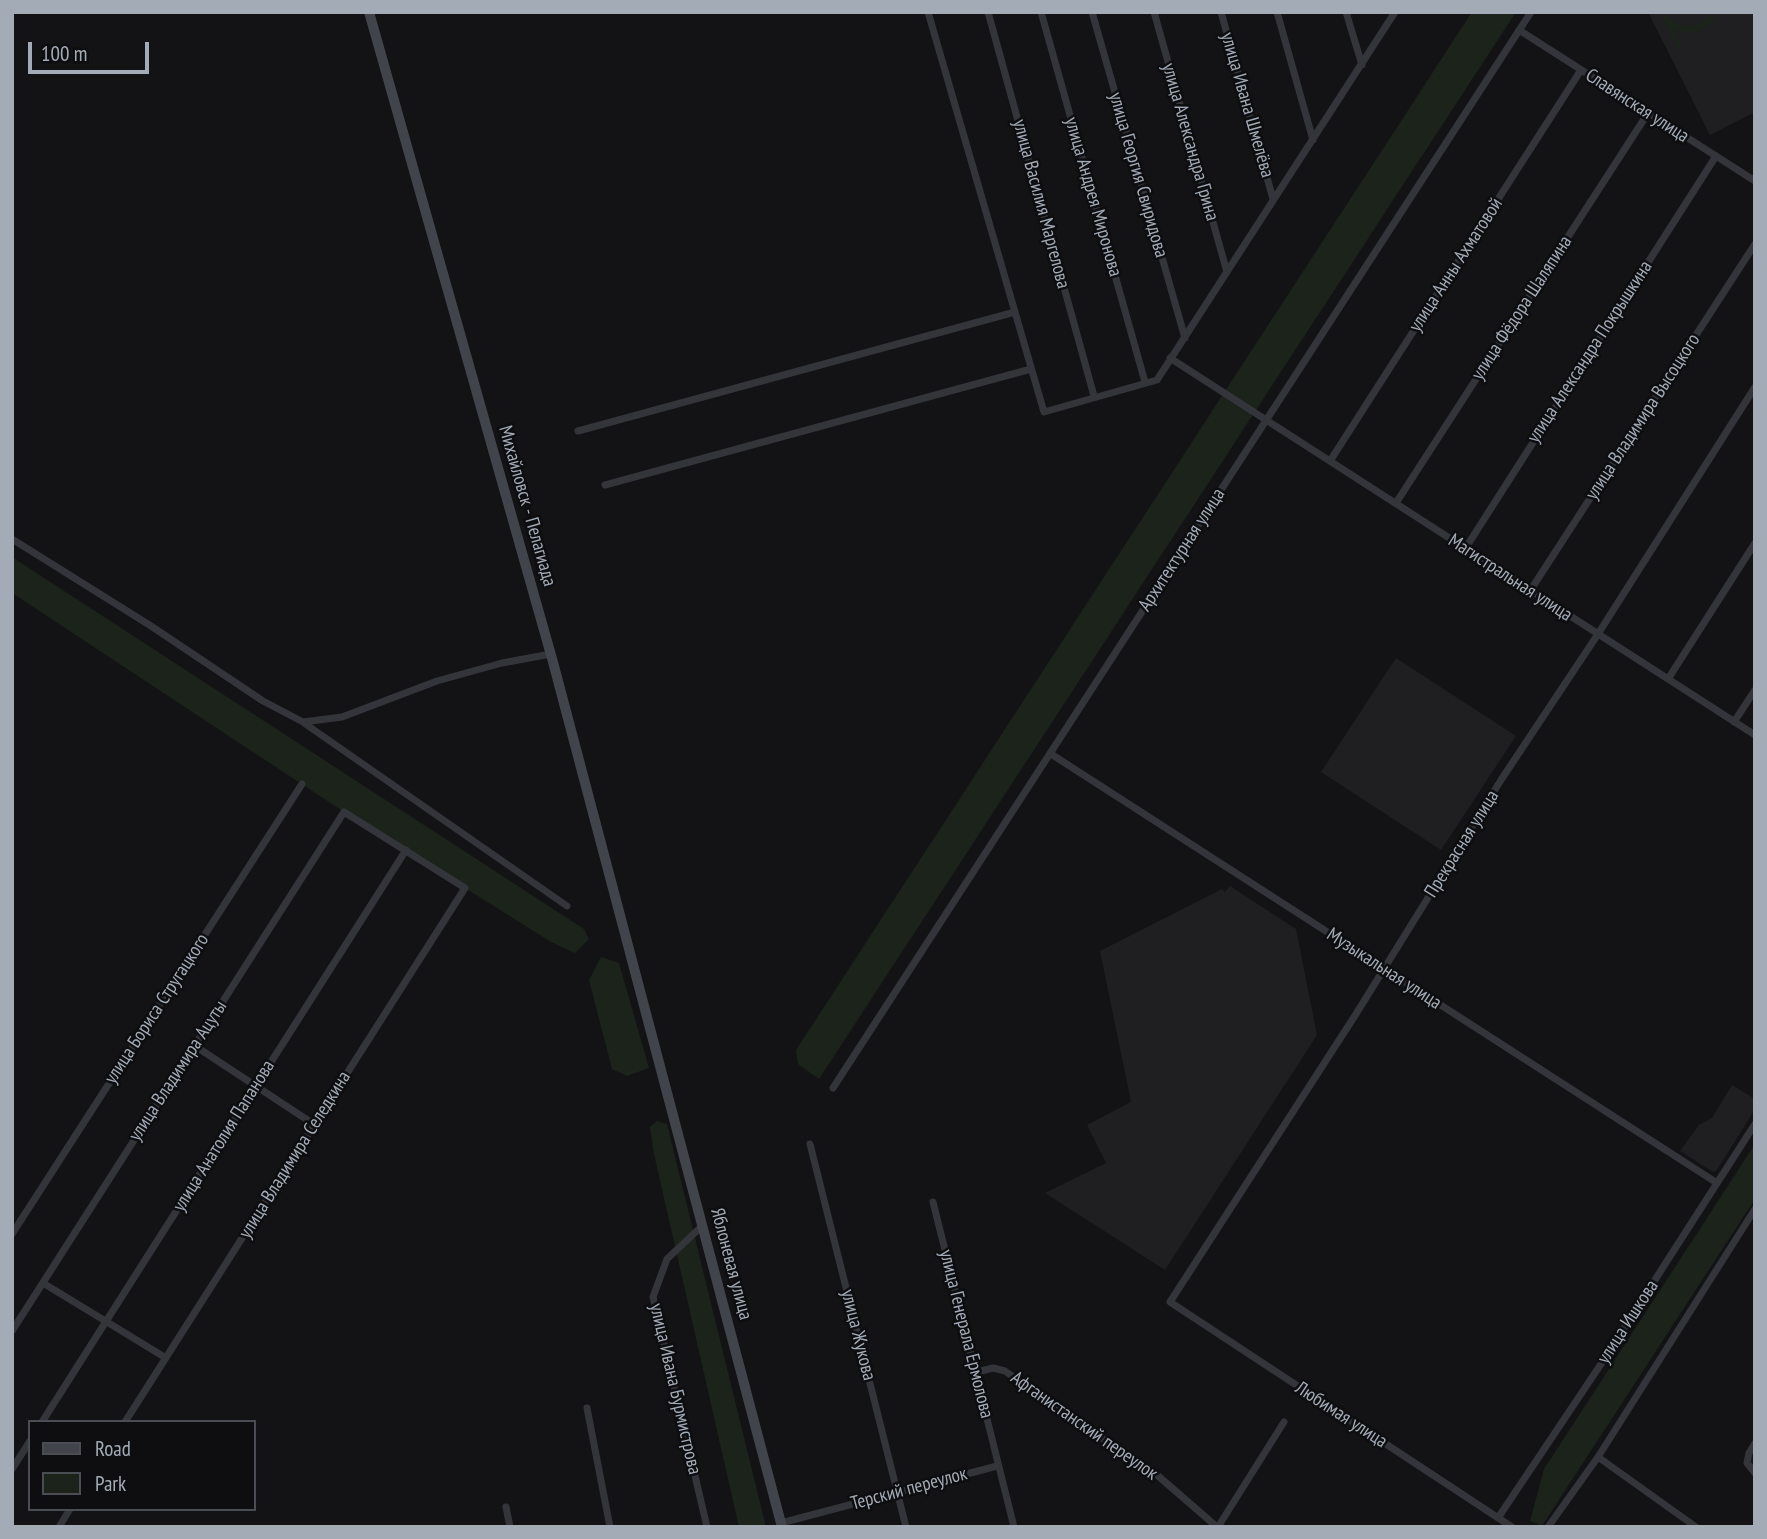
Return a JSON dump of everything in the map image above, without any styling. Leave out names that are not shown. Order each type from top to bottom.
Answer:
[{"type":"street","name":"Михайловск - Пелагиада","points":[[369,12],[551,654],[645,1011]]},
{"type":"street","points":[[928,12],[1044,412],[1157,380],[1395,12]]},
{"type":"street","name":"улица Василия Маргелова","points":[[988,12],[1094,396]]},
{"type":"street","name":"улица Андрея Миронова","points":[[1041,12],[1145,383]]},
{"type":"street","name":"улица Георгия Свиридова","points":[[1092,12],[1185,338]]},
{"type":"street","name":"улица Александра Грина","points":[[1154,12],[1227,272]]},
{"type":"street","name":"улица Ивана Шмелёва","points":[[1221,12],[1273,199]]},
{"type":"street","points":[[1277,12],[1313,139]]},
{"type":"street","points":[[1346,12],[1362,65]]},
{"type":"street","name":"Архитектурная улица","points":[[833,1088],[1531,12]]},
{"type":"street","name":"Славянская улица","points":[[1519,30],[1755,181]]},
{"type":"street","name":"улица Анны Ахматовой","points":[[1330,461],[1581,70]]},
{"type":"street","name":"улица Фёдора Шаляпина","points":[[1396,503],[1648,113]]},
{"type":"street","name":"улица Александра Покрышкина","points":[[1465,549],[1716,156]]},
{"type":"street","name":"улица Владимира Высоцкого","points":[[1530,591],[1755,244]]},
{"type":"street","points":[[578,431],[1015,312]]},
{"type":"street","name":"Магистральная улица","points":[[1170,358],[1755,735]]},
{"type":"street","points":[[605,485],[1031,369]]},
{"type":"street","name":"Прекрасная улица","points":[[1170,1302],[1384,969],[1501,780],[1598,634],[1755,387]]},
{"type":"street","points":[[12,539],[151,626],[263,701],[303,722],[567,906]]},
{"type":"street","points":[[1668,679],[1755,543]]},
{"type":"street","points":[[303,722],[342,717],[437,681],[502,663],[551,654]]},
{"type":"street","points":[[1734,722],[1755,690]]},
{"type":"street","name":"Музыкальная улица","points":[[1051,754],[1717,1184]]},
{"type":"street","name":"улица Бориса Стругацкого","points":[[12,1234],[302,783]]},
{"type":"street","name":"улица Владимира Ацуты","points":[[12,1331],[345,812],[406,850]]},
{"type":"street","name":"улица Владимира Селедкина","points":[[126,1420],[465,888],[406,850]]},
{"type":"street","name":"улица Анатолия Папанова","points":[[43,1420],[406,850]]},
{"type":"street","name":"Яблоневая улица","points":[[645,1011],[781,1525]]},
{"type":"street","points":[[195,1046],[315,1125]]},
{"type":"street","name":"улица Ишкова","points":[[1498,1518],[1755,1124]]},
{"type":"street","name":"улица Жукова","points":[[810,1144],[906,1527]]},
{"type":"street","name":"улица Генерала Ермолова","points":[[933,1202],[1014,1527]]},
{"type":"street","points":[[1548,1527],[1598,1457],[1755,1209]]},
{"type":"street","name":"улица Ивана Бурмистрова","points":[[702,1226],[667,1259],[653,1297],[708,1527]]},
{"type":"street","points":[[43,1283],[166,1358]]},
{"type":"street","name":"Любимая улица","points":[[1170,1302],[1512,1527]]},
{"type":"street","name":"Афганистанский переулок","points":[[977,1372],[993,1368],[1005,1371],[1084,1427],[1149,1468],[1218,1527]]},
{"type":"street","points":[[587,1408],[610,1527]]},
{"type":"street","points":[[1218,1527],[1284,1422]]},
{"type":"street","points":[[1755,1443],[1747,1463],[1755,1473]]},
{"type":"street","points":[[12,1468],[28,1444]]},
{"type":"street","points":[[1598,1457],[1696,1527]]},
{"type":"street","name":"Терский переулок","points":[[781,1525],[997,1466]]},
{"type":"street","points":[[506,1507],[510,1527]]},
{"type":"street","points":[[59,1527],[69,1511]]},
{"type":"shaded area","points":[[1648,12],[1755,12],[1755,112],[1710,135]]},
{"type":"shaded area","points":[[1396,658],[1516,736],[1441,850],[1321,772]]},
{"type":"shaded area","points":[[1230,886],[1296,929],[1317,1035],[1165,1270],[1045,1193],[1106,1163],[1087,1125],[1131,1102],[1100,951],[1222,889],[1225,892]]},
{"type":"shaded area","points":[[1732,1085],[1755,1099],[1755,1109],[1717,1170],[1713,1172],[1680,1151],[1699,1125],[1712,1118]]},
{"type":"green space","points":[[1472,12],[1516,12],[819,1079],[798,1064],[796,1050]]},
{"type":"green space","points":[[1659,12],[1665,12],[1670,20],[1688,27],[1703,22],[1712,12],[1718,12],[1712,23],[1698,32],[1687,33],[1673,29],[1682,47],[1678,49]]},
{"type":"green space","points":[[12,557],[584,929],[589,939],[575,953],[551,942],[344,812],[12,593]]},
{"type":"green space","points":[[601,957],[619,963],[649,1068],[627,1076],[612,1069],[589,980]]},
{"type":"green space","points":[[657,1121],[667,1124],[766,1527],[739,1527],[654,1154],[650,1127]]},
{"type":"green space","points":[[1755,1144],[1755,1199],[1542,1526],[1530,1521],[1544,1469]]}]
